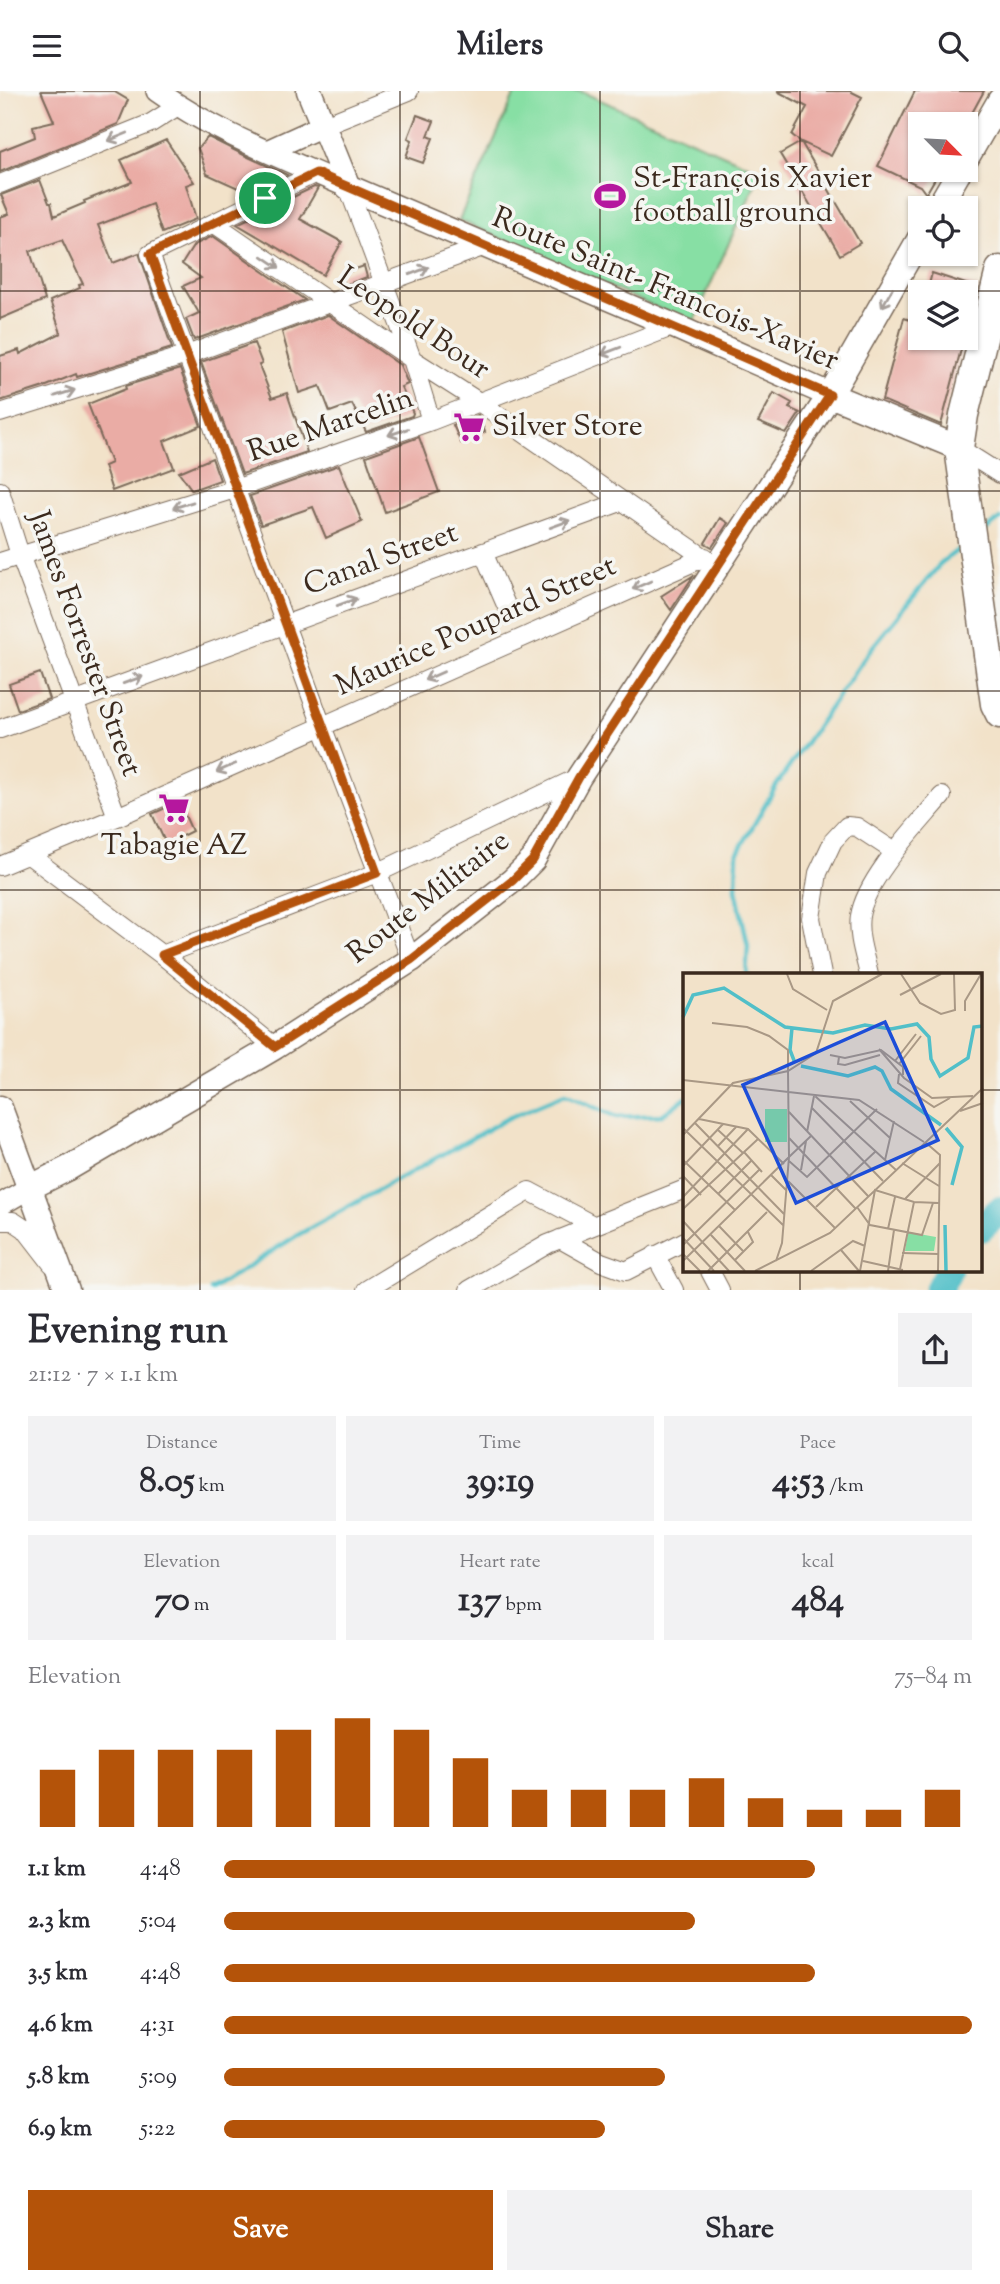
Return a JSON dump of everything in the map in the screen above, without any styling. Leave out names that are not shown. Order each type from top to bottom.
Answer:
[{"type":"main road","points":[[309,91],[348,187]]},
{"type":"main road","points":[[978,138],[1000,100]]},
{"type":"main road","name":"Route Saint- Francois-Xavier","points":[[348,187],[959,448]]},
{"type":"main road","name":"Route Militaire","points":[[29,1188],[67,1169],[275,1047],[411,960],[512,881],[533,860],[579,777],[711,562],[830,395],[908,260]]},
{"type":"main road","points":[[1000,270],[967,402],[959,448],[995,704],[1000,714]]},
{"type":"main road","points":[[0,1108],[64,1282]]},
{"type":"street","points":[[157,91],[178,106],[267,151],[348,187],[412,359],[431,421]]},
{"type":"street","points":[[267,151],[409,91]]},
{"type":"street","points":[[0,184],[151,124],[178,106]]},
{"type":"street","points":[[316,173],[150,254],[322,726],[411,960]]},
{"type":"street","name":"Leopold Bour","points":[[215,224],[711,562]]},
{"type":"street","points":[[0,413],[187,355],[485,246]]},
{"type":"street","name":"Rue Marcelin","points":[[0,562],[235,489],[431,421],[674,326]]},
{"type":"street","points":[[959,448],[1000,474]]},
{"type":"street","name":"James Forrester Street","points":[[0,491],[20,555],[117,817]]},
{"type":"street","name":"Canal Street","points":[[0,729],[623,501]]},
{"type":"street","points":[[483,552],[506,605]]},
{"type":"street","name":"Maurice Poupard Street","points":[[0,866],[322,726],[711,562]]},
{"type":"street","points":[[162,955],[377,873],[579,777]]},
{"type":"street","points":[[869,973],[859,918],[866,894],[895,852],[942,796]]},
{"type":"street","points":[[822,973],[811,918],[817,873],[833,841],[846,826],[857,827],[895,852]]},
{"type":"street","points":[[29,855],[162,955],[275,1047]]},
{"type":"street","name":"Route Militaire","points":[[0,1205],[29,1188]]},
{"type":"street","points":[[469,1290],[560,1239],[683,1190]]},
{"type":"street","points":[[366,1290],[529,1191],[593,1225]]},
{"type":"street","points":[[0,1221],[13,1221],[25,1229],[64,1282]]},
{"type":"street","points":[[560,1239],[601,1262],[626,1271],[683,1242]]},
{"type":"street","points":[[655,1255],[674,1290]]},
{"type":"street","points":[[711,1273],[720,1290]]},
{"type":"green space","name":"St-François Xavier football ground","points":[[516,91],[580,91],[761,171],[693,324],[459,220]]},
{"type":"building","points":[[41,91],[113,91],[128,100],[118,124],[0,172],[0,151],[35,137],[33,126],[54,121]]},
{"type":"building","points":[[777,91],[850,91],[862,97],[831,156],[792,135],[807,107]]},
{"type":"building","points":[[915,91],[984,91],[973,112],[908,112],[908,180],[878,166]]},
{"type":"building","points":[[417,115],[434,121],[428,136],[433,138],[423,163],[406,157],[412,140],[408,138]]},
{"type":"building","points":[[208,137],[287,175],[249,193],[207,174],[198,148]]},
{"type":"building","points":[[166,140],[194,182],[186,185],[196,219],[162,233],[152,204],[98,225],[113,263],[139,253],[172,348],[77,377],[76,374],[0,401],[0,356],[19,350],[20,354],[61,333],[50,301],[80,288],[79,285],[83,284],[62,240],[30,251],[45,300],[0,319],[0,217],[9,214],[1,195],[40,180],[54,216],[132,182],[121,160]]},
{"type":"building","points":[[801,142],[860,243],[840,255],[780,154]]},
{"type":"building","points":[[912,182],[933,182],[926,194],[920,186]]},
{"type":"building","points":[[314,187],[318,188],[300,219],[342,242],[323,275],[237,224]]},
{"type":"building","points":[[213,236],[305,300],[194,340],[186,319],[199,313],[183,286],[201,278],[182,264],[194,245]]},
{"type":"building","points":[[364,266],[367,277],[345,285],[341,274]]},
{"type":"building","points":[[932,273],[953,280],[930,280]]},
{"type":"building","points":[[328,315],[400,365],[408,384],[401,387],[412,416],[366,432],[352,404],[330,412],[320,386],[299,393],[282,332]]},
{"type":"building","points":[[904,318],[908,319],[908,350],[961,350],[941,425],[882,400]]},
{"type":"building","points":[[254,343],[272,398],[287,393],[307,452],[242,474],[201,362]]},
{"type":"building","points":[[180,369],[201,426],[164,441],[174,468],[112,491],[104,466],[111,463],[88,404],[126,389],[125,386]]},
{"type":"building","points":[[774,393],[792,403],[789,408],[800,413],[786,434],[758,422]]},
{"type":"building","name":"Silver Store","points":[[478,415],[485,432],[461,443],[453,425]]},
{"type":"building","points":[[419,437],[439,492],[385,512],[366,456]]},
{"type":"building","points":[[212,458],[220,480],[192,490],[179,472]]},
{"type":"building","points":[[339,465],[362,522],[326,538],[313,507],[261,525],[250,496]]},
{"type":"building","points":[[720,518],[728,523],[712,547],[705,543]]},
{"type":"building","points":[[694,575],[671,610],[661,596]]},
{"type":"building","points":[[40,673],[49,699],[18,710],[9,684]]},
{"type":"building","points":[[179,802],[192,831],[166,844],[152,814]]},
{"type":"waterway","points":[[984,531],[1000,519]]},
{"type":"waterway","points":[[746,973],[748,946],[736,889],[737,854],[776,786],[870,650],[941,563],[959,549]]},
{"type":"waterway","points":[[211,1290],[296,1236],[508,1118],[565,1094],[617,1117],[662,1115],[683,1099]]},
{"type":"waterway","points":[[982,1227],[1000,1210]]},
{"type":"waterway","points":[[938,1290],[947,1273]]},
{"type":"place","name":"St-François Xavier football ground","points":[[610,196]]},
{"type":"place","name":"Silver Store","points":[[469,427]]},
{"type":"place","name":"Tabagie AZ","points":[[174,808]]},
{"type":"route","points":[[316,173],[830,395],[579,777],[533,860],[512,881],[411,960],[275,1047],[162,955],[377,873],[150,254],[265,198],[316,173]]}]
